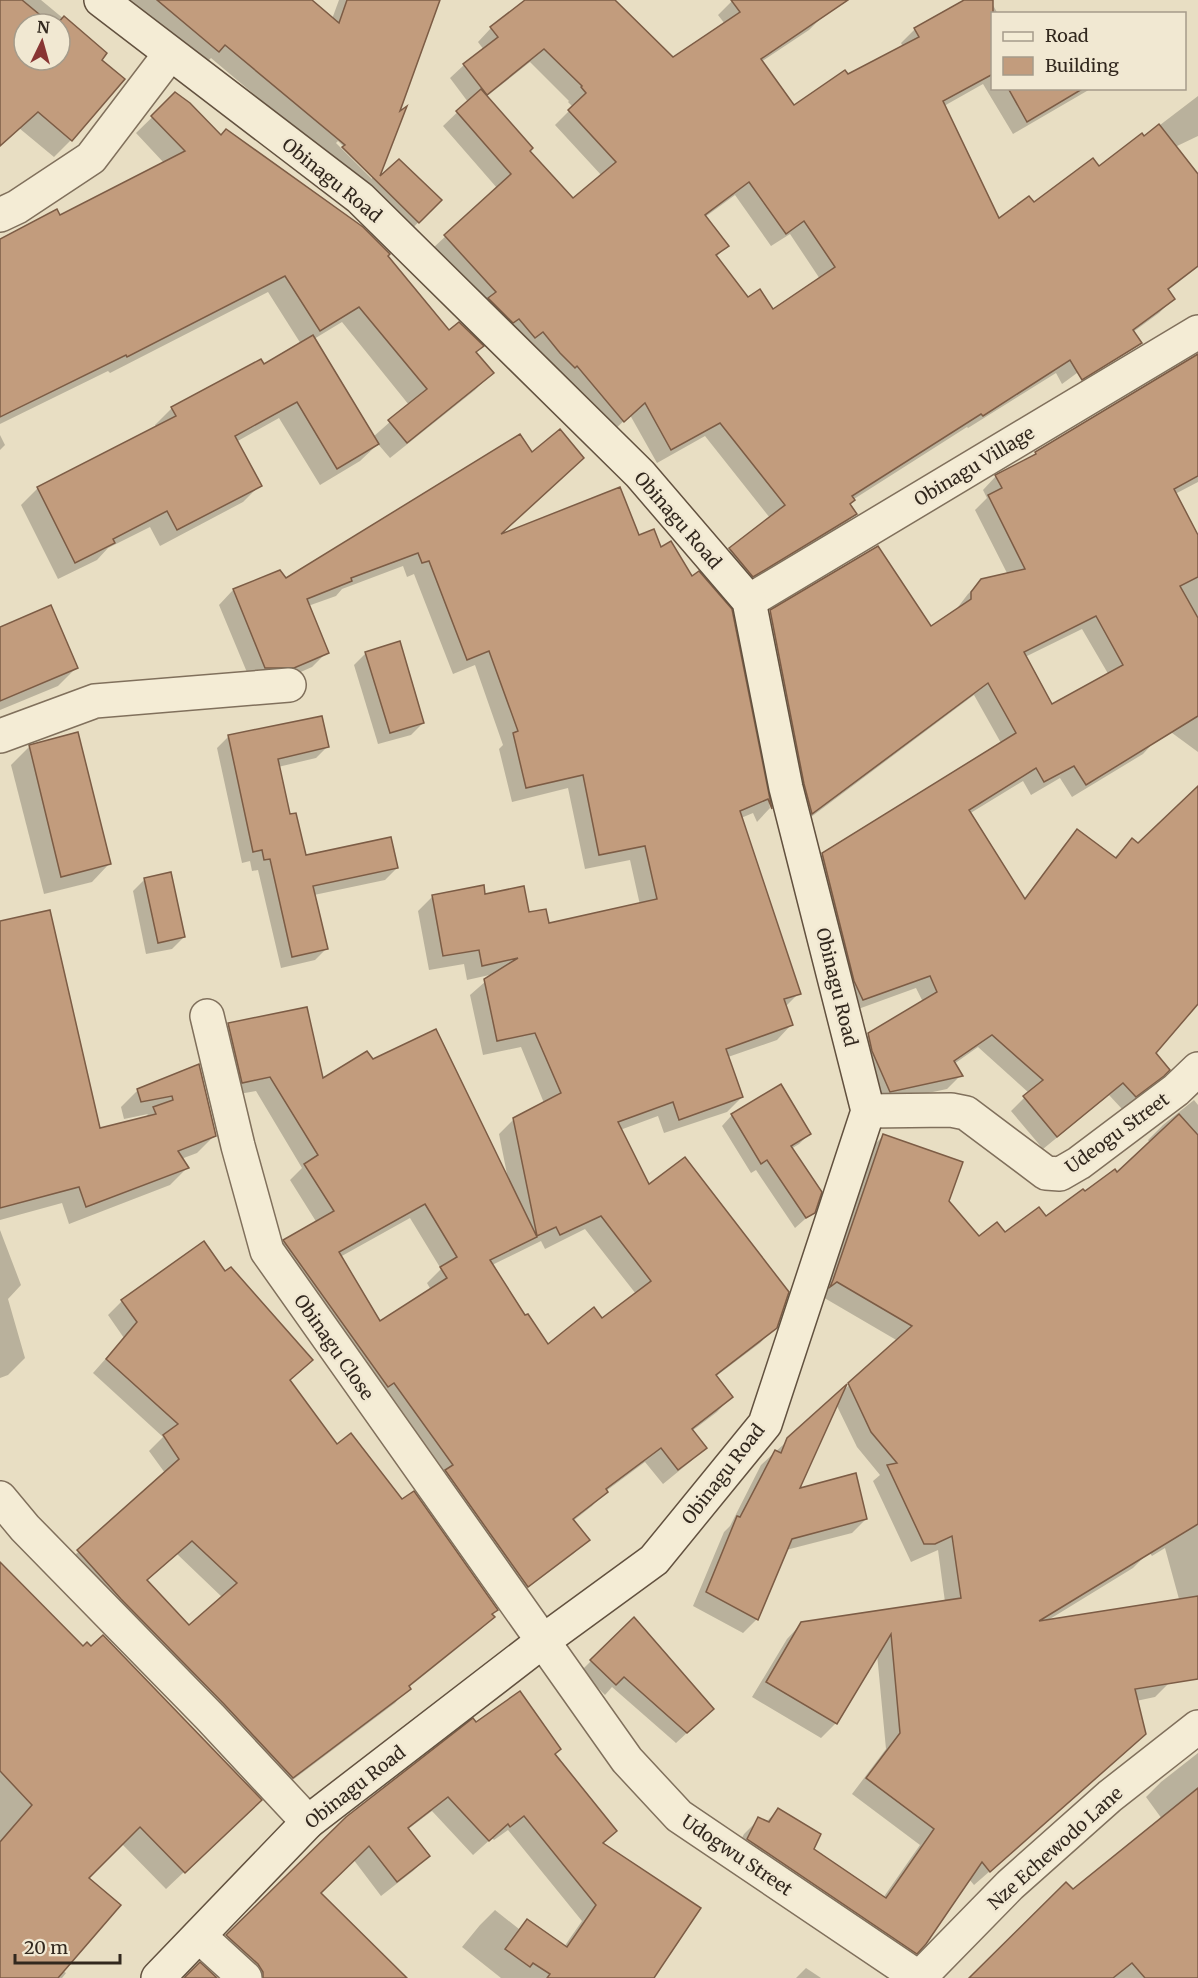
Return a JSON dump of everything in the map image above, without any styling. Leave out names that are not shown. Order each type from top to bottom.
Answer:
[{"type":"street","name":"Obinagu Road","points":[[101,0],[360,198],[640,474],[749,601],[786,788],[868,1111],[765,1424],[654,1560],[543,1641],[308,1822],[158,1978]]},
{"type":"street","points":[[0,215],[17,207],[91,158],[170,54]]},
{"type":"street","name":"Obinagu Village","points":[[749,601],[1198,332]]},
{"type":"street","points":[[0,736],[95,701],[289,685]]},
{"type":"street","name":"Obinagu Close","points":[[207,1016],[238,1146],[267,1251],[543,1641]]},
{"type":"street","name":"Udeogu Street","points":[[868,1111],[951,1110],[966,1113],[1046,1173],[1060,1174],[1079,1163],[1176,1090],[1198,1069]]},
{"type":"street","points":[[0,1498],[25,1528],[210,1717],[308,1822]]},
{"type":"street","name":"Udogwu Street","points":[[543,1641],[627,1761],[679,1816],[919,1978]]},
{"type":"street","name":"Nze Echewodo Lane","points":[[919,1978],[1010,1885],[1110,1796],[1198,1727]]},
{"type":"street","points":[[199,1936],[245,1978]]},
{"type":"building","points":[[0,0],[22,0],[36,12],[12,12],[12,72],[72,72],[72,23],[107,53],[102,60],[125,79],[72,141],[38,112],[0,146]]},
{"type":"building","points":[[157,0],[312,0],[339,23],[347,0],[440,0],[400,111],[407,106],[380,176],[399,159],[442,200],[419,223],[342,147],[345,145],[225,45],[219,52]]},
{"type":"building","points":[[525,0],[615,0],[673,57],[740,12],[731,0],[848,0],[761,59],[794,105],[845,70],[848,74],[919,37],[914,28],[964,0],[993,0],[991,75],[943,101],[999,218],[1029,196],[1034,202],[1093,158],[1099,166],[1142,133],[1144,136],[1159,124],[1198,174],[1198,266],[1168,289],[1175,299],[1133,330],[1142,343],[1082,380],[1070,360],[852,496],[855,500],[850,504],[857,514],[753,577],[729,548],[785,505],[720,423],[671,450],[645,403],[624,422],[577,366],[575,368],[543,332],[535,338],[519,319],[513,323],[488,298],[496,292],[444,235],[511,174],[456,111],[481,89],[533,148],[530,151],[573,198],[616,162],[568,110],[586,93],[582,86],[544,49],[487,95],[463,64],[498,37],[490,27]],"holes":[[[749,182],[786,234],[804,221],[835,267],[773,309],[760,289],[748,297],[716,255],[729,246],[705,215]]]},
{"type":"building","points":[[1009,90],[1081,90],[1027,122]]},
{"type":"building","points":[[175,92],[190,103],[221,135],[226,129],[363,227],[390,254],[388,256],[449,330],[459,322],[484,346],[476,352],[494,373],[407,443],[388,420],[427,389],[359,307],[320,331],[285,276],[127,357],[126,355],[0,417],[0,239],[57,209],[60,215],[185,151],[151,116]]},
{"type":"building","points":[[313,335],[379,444],[337,469],[297,402],[235,436],[262,486],[177,530],[167,511],[113,539],[115,543],[75,563],[37,487],[176,416],[171,407],[261,359],[264,364]]},
{"type":"building","points":[[1198,354],[1198,476],[1174,489],[1198,535],[1198,577],[1180,586],[1198,618],[1198,716],[1086,785],[1074,766],[1044,782],[1036,768],[969,810],[1025,899],[1077,829],[1116,858],[1132,838],[1138,843],[1198,786],[1198,1004],[1156,1053],[1170,1070],[1164,1076],[1136,1097],[1123,1083],[1057,1137],[1023,1096],[1043,1080],[992,1035],[954,1061],[963,1076],[890,1092],[872,1051],[868,1033],[937,992],[930,976],[863,1000],[854,981],[822,853],[1016,733],[988,683],[812,814],[770,610],[878,546],[931,626],[971,599],[971,592],[981,579],[1025,569],[988,495],[1002,488],[995,475],[1036,454],[1035,452]],"holes":[[[1096,616],[1123,665],[1052,704],[1024,652]]]},
{"type":"building","points":[[560,429],[584,458],[501,534],[620,487],[639,535],[654,529],[661,547],[671,541],[692,576],[699,571],[732,609],[772,809],[768,799],[740,811],[801,994],[784,999],[793,1025],[726,1049],[743,1097],[679,1120],[673,1102],[618,1122],[649,1184],[685,1157],[789,1292],[777,1328],[716,1375],[733,1397],[692,1429],[707,1448],[678,1470],[661,1448],[606,1489],[608,1492],[573,1519],[590,1540],[528,1587],[445,1470],[453,1465],[394,1383],[388,1387],[283,1240],[334,1211],[304,1164],[318,1155],[270,1077],[242,1083],[228,1023],[307,1007],[323,1078],[367,1051],[373,1059],[436,1029],[537,1237],[490,1260],[525,1315],[528,1314],[548,1344],[594,1307],[602,1318],[651,1281],[601,1216],[560,1235],[556,1227],[537,1236],[513,1118],[561,1093],[535,1033],[497,1041],[484,979],[518,958],[482,966],[479,950],[443,956],[432,895],[484,885],[485,894],[524,886],[529,912],[546,909],[549,923],[657,899],[645,846],[599,855],[583,775],[526,788],[513,733],[518,731],[489,651],[467,660],[429,561],[422,563],[418,553],[351,578],[352,581],[307,599],[329,653],[294,668],[265,668],[233,589],[280,570],[286,578],[520,434],[532,452]],"holes":[[[425,1204],[457,1257],[440,1267],[447,1278],[380,1321],[339,1252]]]},
{"type":"building","points":[[51,605],[78,668],[0,701],[0,627]]},
{"type":"building","points":[[400,641],[424,723],[390,733],[365,652]]},
{"type":"building","points":[[322,716],[329,747],[278,759],[290,814],[296,813],[306,855],[391,837],[398,868],[313,886],[328,949],[292,957],[270,859],[264,860],[262,850],[253,852],[228,735]]},
{"type":"building","points":[[78,732],[111,864],[61,877],[29,745]]},
{"type":"building","points":[[171,872],[185,937],[158,943],[144,878]]},
{"type":"building","points":[[50,910],[100,1128],[156,1114],[153,1107],[173,1100],[172,1096],[141,1102],[137,1089],[199,1064],[216,1136],[178,1151],[189,1168],[86,1207],[79,1187],[0,1208],[0,921]]},
{"type":"building","points":[[781,1084],[811,1134],[791,1146],[822,1192],[815,1213],[806,1218],[767,1160],[761,1164],[731,1114]]},
{"type":"building","points":[[1179,1114],[1198,1135],[1198,1524],[1039,1621],[1198,1596],[1198,1679],[1135,1689],[1146,1734],[990,1872],[982,1862],[917,1954],[747,1839],[758,1817],[769,1822],[778,1808],[821,1834],[814,1849],[886,1898],[934,1829],[866,1778],[900,1733],[891,1634],[837,1724],[766,1682],[801,1622],[961,1598],[952,1536],[935,1544],[924,1544],[887,1465],[897,1463],[871,1432],[848,1383],[912,1326],[837,1282],[830,1287],[883,1134],[963,1162],[949,1201],[979,1236],[997,1222],[1005,1232],[1039,1207],[1046,1216],[1115,1169],[1117,1172]]},
{"type":"building","points":[[204,1241],[225,1271],[231,1267],[313,1360],[290,1380],[337,1444],[351,1433],[402,1499],[414,1491],[498,1610],[492,1614],[495,1617],[409,1686],[411,1689],[293,1778],[77,1550],[179,1459],[163,1435],[178,1424],[106,1359],[137,1322],[121,1300]],"holes":[[[192,1541],[237,1583],[189,1625],[147,1580]]]},
{"type":"building","points":[[847,1384],[800,1488],[856,1473],[867,1519],[792,1539],[758,1620],[706,1592],[737,1516],[740,1517],[775,1450],[781,1453],[787,1438]]},
{"type":"building","points":[[0,1562],[83,1646],[87,1642],[91,1646],[103,1635],[262,1800],[185,1873],[140,1827],[89,1878],[121,1905],[58,1978],[0,1978],[0,1842],[32,1805],[0,1771]]},
{"type":"building","points":[[634,1617],[714,1709],[687,1733],[624,1677],[616,1685],[590,1660]]},
{"type":"building","points":[[520,1691],[561,1749],[555,1754],[617,1831],[603,1843],[701,1908],[654,1978],[547,1978],[550,1974],[533,1963],[530,1967],[505,1949],[527,1919],[567,1947],[596,1905],[524,1816],[510,1827],[508,1824],[489,1841],[448,1797],[408,1828],[430,1856],[397,1882],[369,1846],[321,1893],[407,1978],[263,1978],[263,1972],[258,1964],[226,1935],[346,1817],[473,1718],[476,1722]]},
{"type":"building","points":[[1198,1788],[1198,1978],[1145,1978],[1132,1963],[1113,1978],[969,1978],[1066,1882],[1073,1889]]},
{"type":"building","points":[[200,1962],[217,1978],[184,1978]]}]
